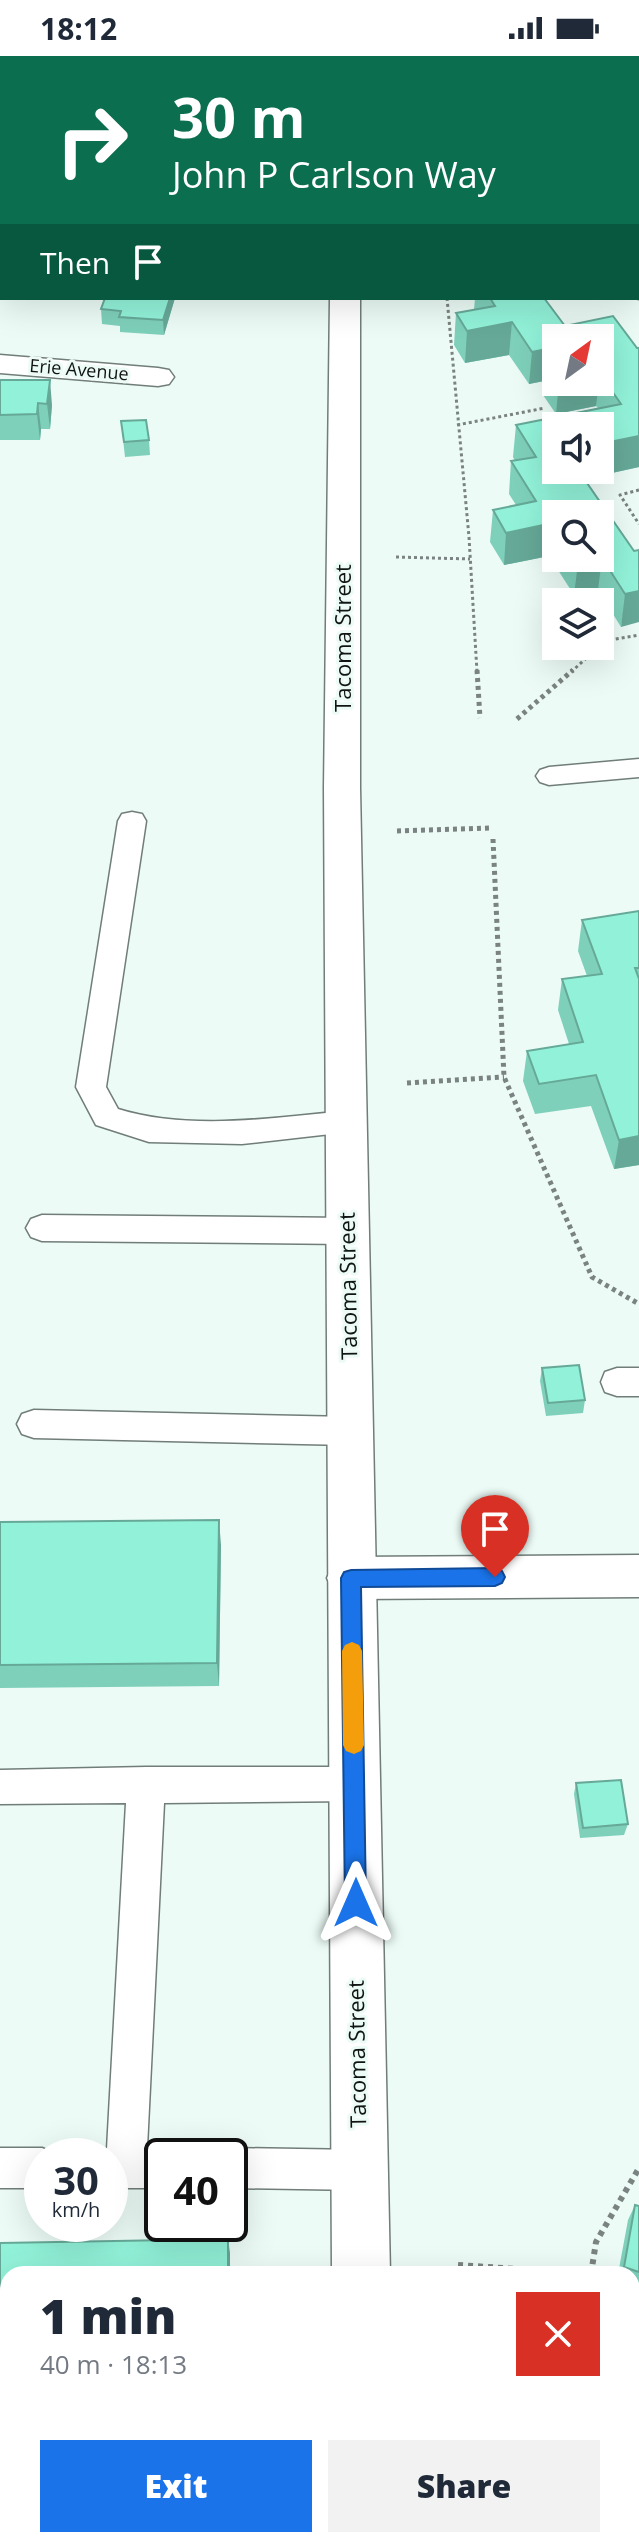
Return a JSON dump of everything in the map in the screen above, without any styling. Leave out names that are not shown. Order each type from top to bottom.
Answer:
[{"type":"street","name":"Tacoma Street","points":[[345,300],[342,788],[361,2266]]},
{"type":"street","name":"Erie Avenue","points":[[0,364],[158,377]]},
{"type":"street","points":[[351,1578],[639,1576]]},
{"type":"lane","points":[[549,776],[639,768]]},
{"type":"lane","points":[[132,821],[91,1087],[107,1117],[149,1130],[242,1132],[346,1123]]},
{"type":"lane","points":[[42,1228],[347,1231]]},
{"type":"lane","points":[[34,1424],[349,1431]]},
{"type":"lane","points":[[133,2168],[146,1784]]},
{"type":"lane","points":[[0,1787],[354,1784]]},
{"type":"lane","points":[[0,2168],[24,2168]]},
{"type":"lane","points":[[248,2168],[359,2170]]},
{"type":"path","points":[[447,300],[470,559],[480,718]]},
{"type":"path","points":[[457,425],[545,408]]},
{"type":"path","points":[[639,490],[620,495],[639,524]]},
{"type":"path","points":[[387,556],[470,559]]},
{"type":"path","points":[[614,639],[639,635]]},
{"type":"path","points":[[517,719],[584,660]]},
{"type":"path","points":[[396,831],[492,828]]},
{"type":"path","points":[[493,839],[504,1077],[592,1277],[639,1304]]},
{"type":"path","points":[[407,1083],[504,1077]]},
{"type":"path","points":[[592,2266],[596,2242],[639,2168]]},
{"type":"path","points":[[458,2265],[473,2266]]},
{"type":"building","points":[[104,300],[169,300],[163,320],[119,317],[121,311],[101,309]]},
{"type":"building","points":[[491,300],[546,300],[564,324],[542,324],[542,350],[532,352],[512,322],[467,331],[456,313],[495,306]]},
{"type":"building","points":[[613,316],[639,348],[639,436],[614,441],[614,412],[581,412],[621,404],[614,394],[614,324],[575,324]]},
{"type":"building","points":[[0,380],[50,380],[47,404],[38,403],[37,414],[0,415]]},
{"type":"building","points":[[146,420],[149,440],[124,442],[121,421]]},
{"type":"building","points":[[542,420],[542,484],[588,484],[599,500],[542,500],[542,525],[506,533],[493,510],[536,501],[511,461],[536,457],[516,425]]},
{"type":"building","points":[[614,522],[634,551],[639,550],[639,591],[625,594],[611,572],[614,572]]},
{"type":"building","points":[[639,911],[639,968],[635,968],[639,979],[639,1136],[619,1140],[596,1075],[539,1084],[527,1051],[583,1042],[562,979],[602,974],[582,920]]},
{"type":"building","points":[[579,1365],[585,1400],[548,1403],[542,1368]]},
{"type":"building","points":[[219,1520],[217,1663],[0,1665],[0,1522]]},
{"type":"building","points":[[621,1780],[628,1824],[583,1828],[576,1783]]},
{"type":"building","points":[[635,2205],[639,2206],[639,2266],[624,2266]]},
{"type":"building","points":[[228,2242],[228,2266],[0,2266],[0,2243]]},
{"type":"slow traffic","points":[[352,1651],[354,1745]]},
{"type":"route","points":[[356,1903],[351,1578],[495,1577]]}]
